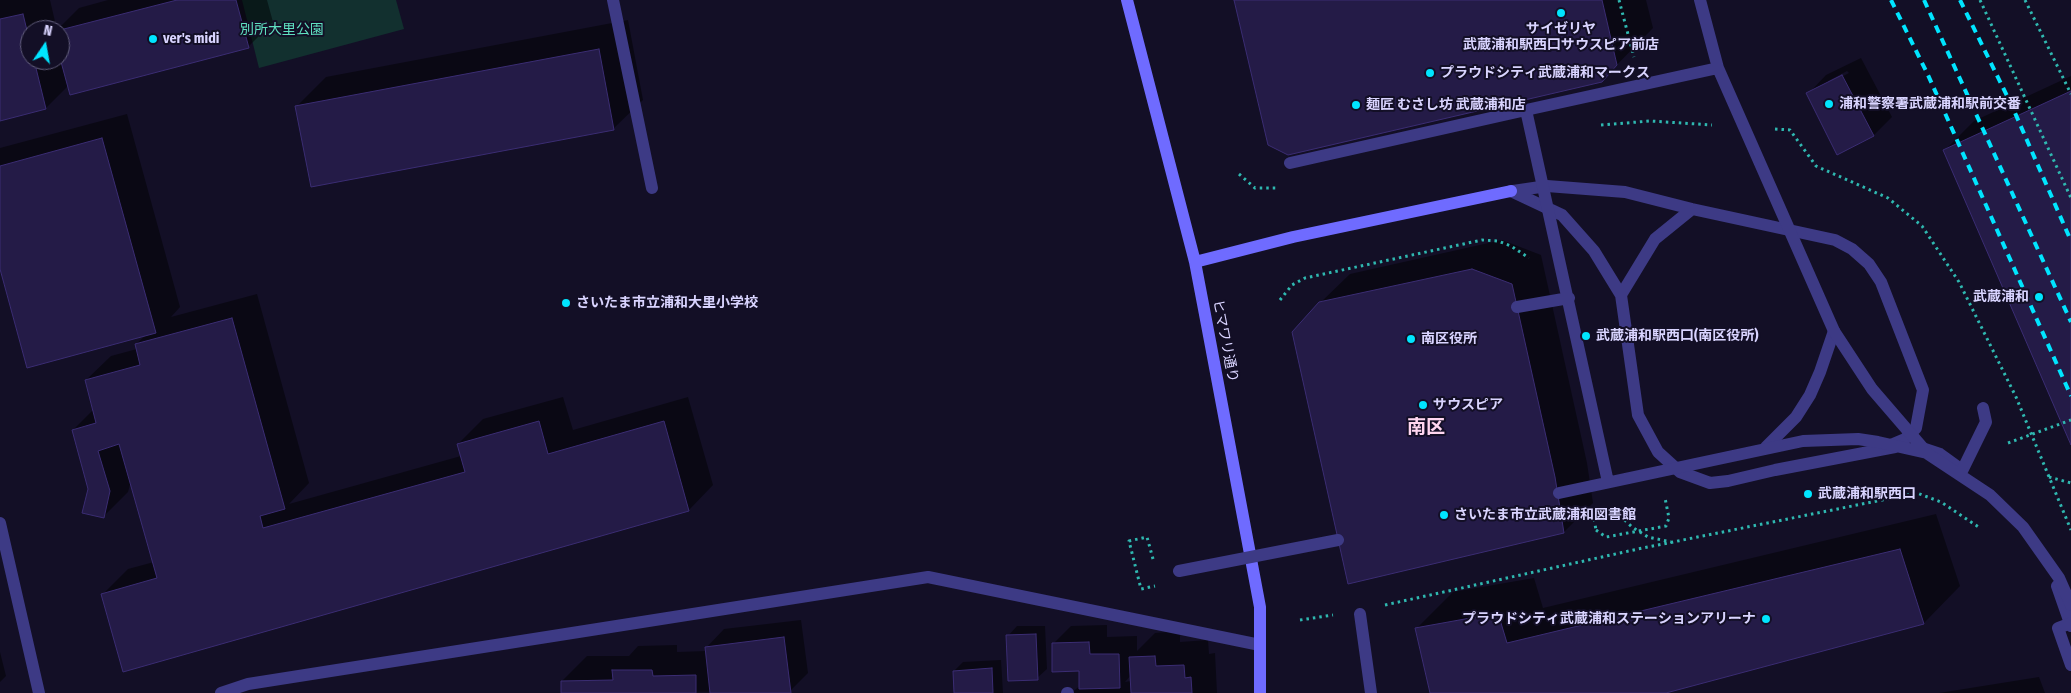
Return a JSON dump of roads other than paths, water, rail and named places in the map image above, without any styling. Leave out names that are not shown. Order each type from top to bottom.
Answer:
[{"type":"street","points":[[613,0],[652,188]]},
{"type":"street","name":"ヒマワリ通り","points":[[1127,0],[1195,262],[1260,607],[1260,693]]},
{"type":"street","points":[[1700,0],[1718,68],[1834,331],[1872,389],[1928,454]]},
{"type":"street","points":[[1290,163],[1718,68]]},
{"type":"street","points":[[1526,110],[1569,298],[1608,482]]},
{"type":"street","points":[[1195,262],[1293,237],[1511,191],[1547,186],[1625,192],[1692,209],[1835,240],[1852,249],[1869,264],[1881,282],[1923,390],[1916,428],[1905,439],[1883,448]]},
{"type":"street","points":[[1511,191],[1562,215],[1594,251],[1621,295],[1638,415],[1658,452],[1680,472],[1710,483],[1728,481],[1883,448],[1915,446],[1940,454],[1990,495],[2023,527],[2059,578],[2071,605]]},
{"type":"street","points":[[1621,295],[1655,239],[1692,209]]},
{"type":"street","points":[[1517,308],[1569,298]]},
{"type":"street","points":[[1766,447],[1796,417],[1810,395],[1834,331]]},
{"type":"street","points":[[1959,471],[1986,422],[1982,408]]},
{"type":"street","points":[[1559,493],[1766,447],[1803,441],[1858,439],[1928,454],[1959,471],[1994,495],[2027,528],[2055,581],[2071,624],[2058,628],[2071,665]]},
{"type":"street","points":[[0,523],[39,693]]},
{"type":"street","points":[[1180,572],[1338,540]]},
{"type":"street","points":[[221,693],[258,682],[928,577],[1260,645]]},
{"type":"street","points":[[1360,614],[1371,693]]},
{"type":"railway","points":[[1891,0],[1928,75],[2071,396]]},
{"type":"railway","points":[[1924,0],[2071,322]]},
{"type":"railway","points":[[1960,0],[2012,106],[2071,241]]},
{"type":"place","name":"サイゼリヤ 武蔵浦和駅西口サウスピア前店","points":[[1561,13]]},
{"type":"place","name":"ver's midi","points":[[153,39]]},
{"type":"place","name":"プラウドシティ武蔵浦和マークス","points":[[1430,73]]},
{"type":"place","name":"浦和警察署武蔵浦和駅前交番","points":[[1829,104]]},
{"type":"place","name":"麺匠 むさし坊 武蔵浦和店","points":[[1356,105]]},
{"type":"place","name":"武蔵浦和","points":[[2039,297]]},
{"type":"place","name":"さいたま市立浦和大里小学校","points":[[566,303]]},
{"type":"place","name":"武蔵浦和駅西口(南区役所)","points":[[1586,336]]},
{"type":"place","name":"南区役所","points":[[1411,339]]},
{"type":"place","name":"サウスピア","points":[[1423,405]]},
{"type":"place","name":"武蔵浦和駅西口","points":[[1808,494]]},
{"type":"place","name":"さいたま市立武蔵浦和図書館","points":[[1444,515]]},
{"type":"place","name":"プラウドシティ武蔵浦和ステーションアリーナ","points":[[1766,619]]},
{"type":"district","name":"南区","points":[[1426,428]]},
{"type":"park label","name":"別所大里公園","points":[[282,30]]}]
